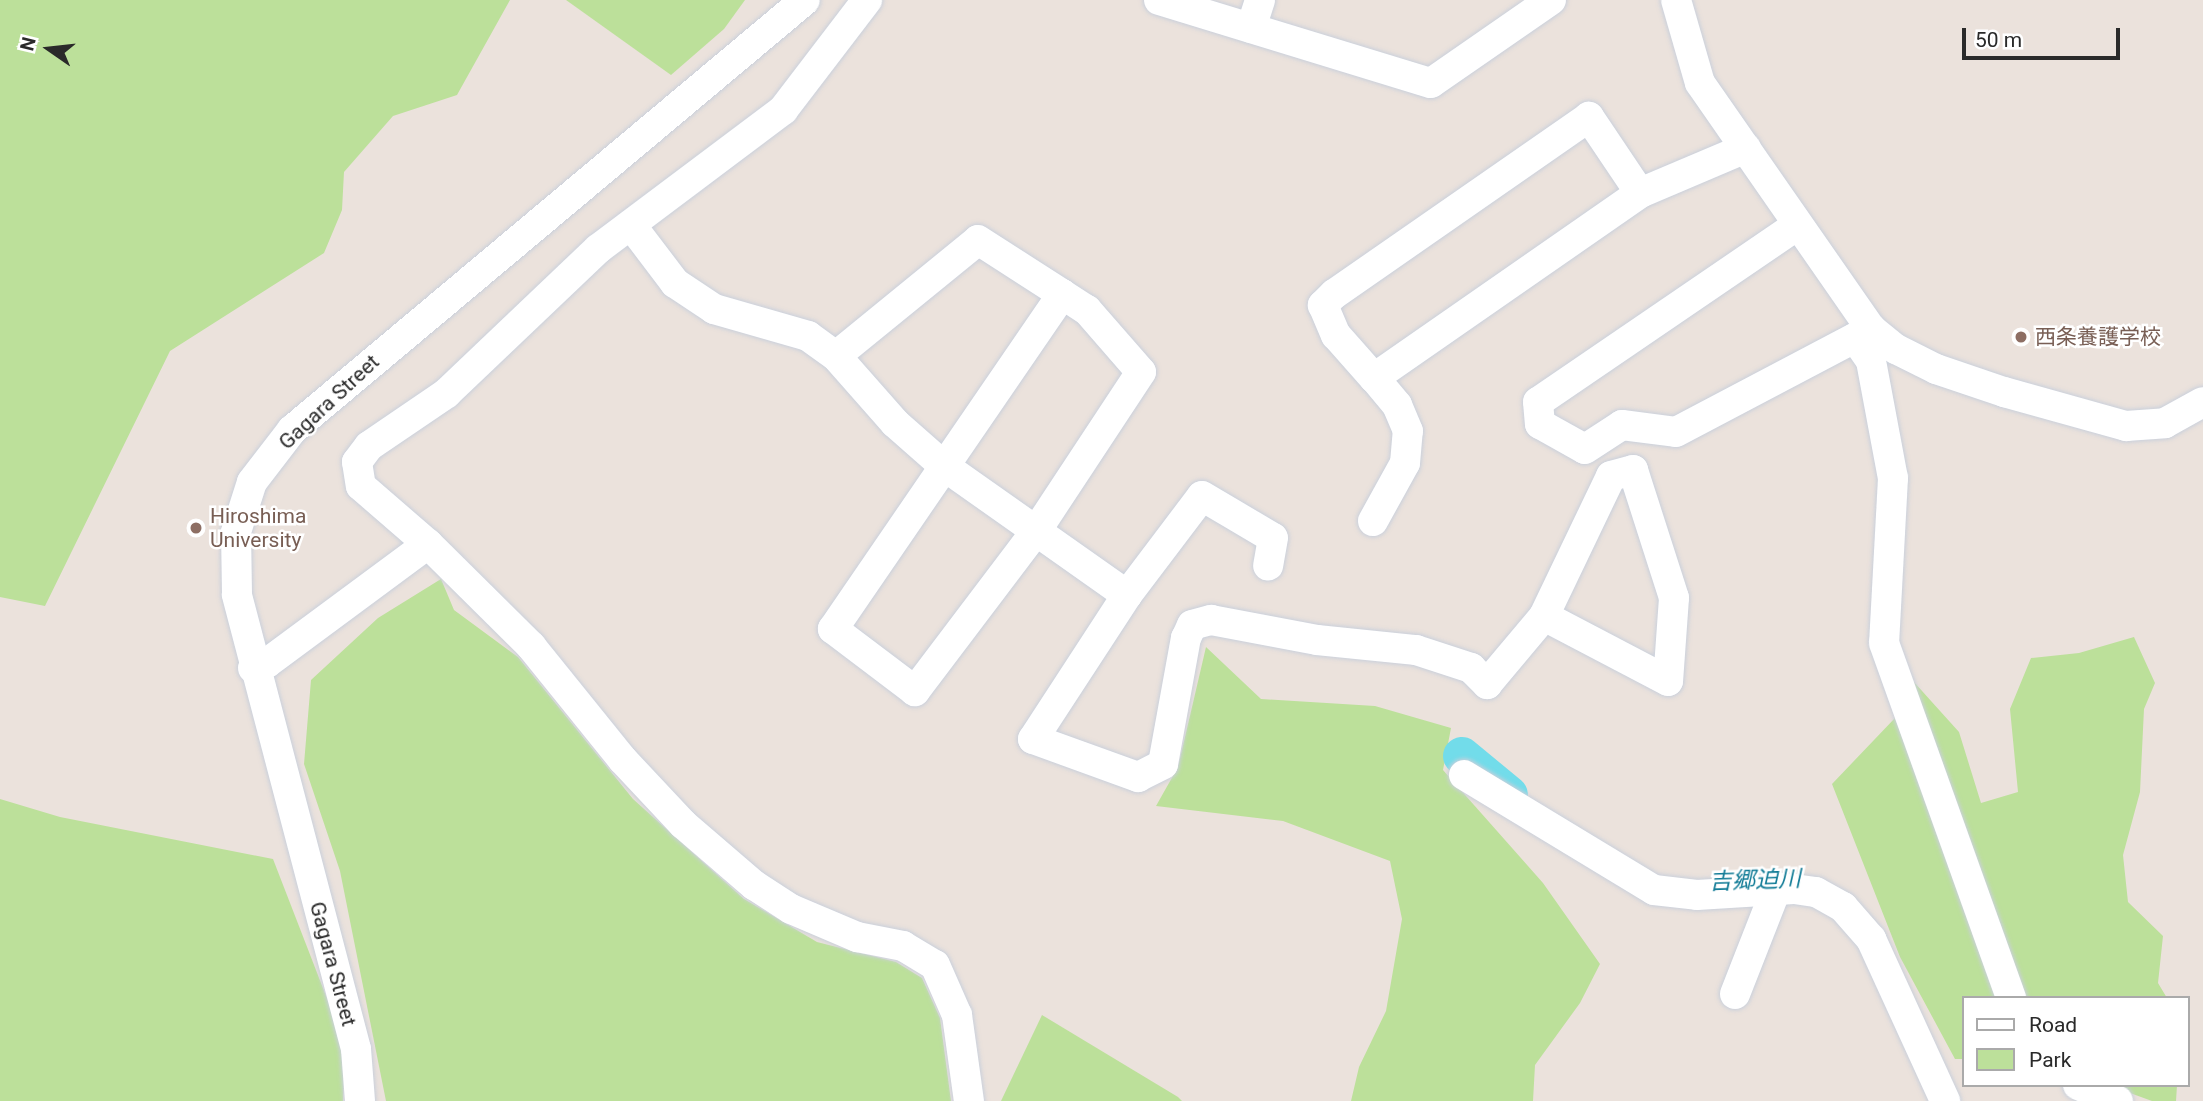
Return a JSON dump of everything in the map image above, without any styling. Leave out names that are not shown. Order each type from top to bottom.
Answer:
[{"type":"street","name":"Gagara Street","points":[[360,1101],[356,1049],[253,668],[237,594],[236,532],[252,482],[292,430],[805,0]]},
{"type":"street","points":[[867,0],[783,110],[598,249],[447,393],[369,446],[357,462],[361,485],[428,544],[531,646],[646,787],[754,885],[824,925],[903,946],[935,965],[957,1015],[969,1101]]},
{"type":"street","points":[[1159,0],[1255,14],[1432,83],[1539,3]]},
{"type":"street","points":[[1671,3],[1700,83],[1746,148],[1870,342],[1893,478],[1884,643],[2010,996]]},
{"type":"street","points":[[1373,520],[1405,463],[1408,431],[1397,405],[1336,335],[1323,305],[1589,117],[1640,194]]},
{"type":"street","points":[[1374,378],[1640,194],[1746,148]]},
{"type":"street","points":[[631,225],[675,283],[713,309],[808,336],[836,356],[895,423],[944,466],[1127,595]]},
{"type":"street","points":[[1796,226],[1538,402],[1540,424],[1585,449],[1622,425],[1676,432],[1870,342],[1936,369],[2126,426],[2165,423],[2203,402]]},
{"type":"street","points":[[836,356],[978,240],[1087,310],[1141,372],[1036,531],[915,691],[833,629],[1062,294]]},
{"type":"street","points":[[1268,566],[1273,538],[1202,496],[1127,595],[1033,739],[1138,777],[1163,764],[1192,625],[1211,620],[1317,640],[1416,650],[1471,668],[1487,684],[1544,616],[1611,476],[1633,470],[1674,598],[1668,681],[1544,616]]},
{"type":"street","points":[[253,668],[267,663],[428,544]]},
{"type":"street","points":[[1464,775],[1654,890],[1697,895],[1777,887],[1816,892],[1858,921],[1871,939],[1945,1101]]},
{"type":"street","points":[[1735,994],[1777,887]]},
{"type":"street","points":[[2083,1087],[2118,1101]]},
{"type":"green space","points":[[0,0],[510,0],[457,95],[393,116],[344,172],[342,210],[324,253],[170,351],[45,606],[0,597]]},
{"type":"green space","points":[[566,0],[745,0],[724,29],[671,75]]},
{"type":"green space","points":[[441,579],[454,610],[518,657],[633,799],[744,899],[817,942],[896,962],[922,978],[940,1018],[951,1101],[386,1101],[340,871],[304,764],[311,680],[378,618]]},
{"type":"green space","points":[[2134,637],[2155,683],[2144,709],[2140,792],[2123,855],[2128,902],[2163,936],[2158,983],[2166,996],[2019,996],[1904,671],[1959,732],[1981,803],[2018,792],[2010,709],[2031,658],[2079,653]]},
{"type":"green space","points":[[1206,647],[1261,699],[1375,706],[1451,728],[1443,770],[1543,883],[1600,964],[1580,1003],[1535,1065],[1533,1101],[1351,1101],[1359,1067],[1386,1011],[1402,919],[1390,861],[1283,821],[1156,806],[1178,767]]},
{"type":"green space","points":[[1895,718],[2000,996],[1962,996],[1962,1059],[1955,1059],[1900,957],[1832,784]]},
{"type":"green space","points":[[0,799],[60,817],[273,859],[345,1045],[343,1101],[0,1101]]},
{"type":"green space","points":[[1042,1015],[1178,1097],[1182,1101],[1001,1101]]},
{"type":"green space","points":[[2114,1087],[2177,1087],[2176,1101],[2152,1101]]},
{"type":"waterway","name":"吉郷迫川","points":[[1462,756],[1509,795]]},
{"type":"place","name":"西条養護学校","points":[[2021,337]]},
{"type":"place","name":"Hiroshima University","points":[[196,528]]}]
